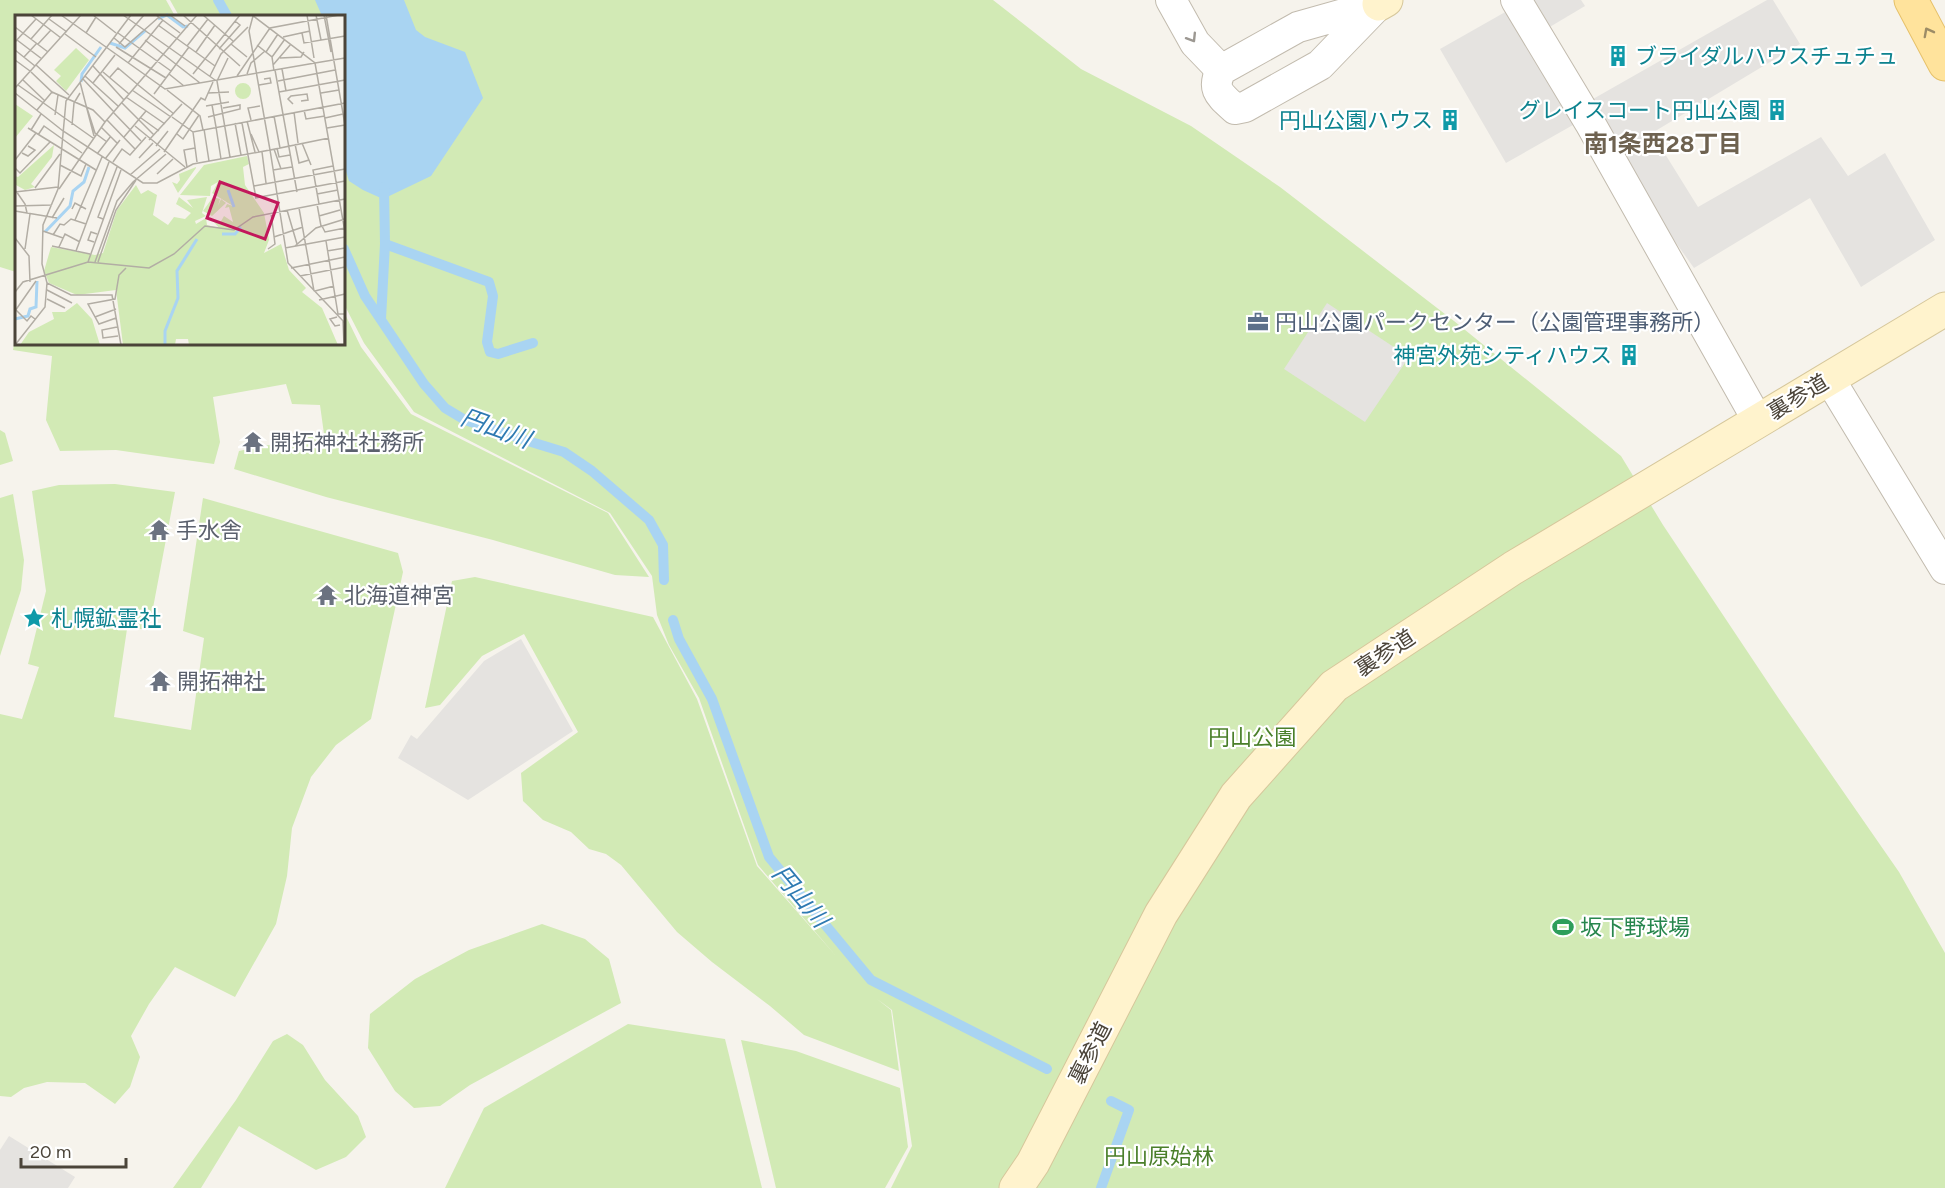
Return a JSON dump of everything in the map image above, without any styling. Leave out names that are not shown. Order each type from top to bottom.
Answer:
[{"type":"main road","points":[[1911,0],[1945,64]]},
{"type":"street","points":[[1171,0],[1195,43],[1221,70]]},
{"type":"street","points":[[1516,0],[1590,123],[1758,421]]},
{"type":"street","points":[[1383,2],[1320,65],[1245,107],[1235,108],[1218,94],[1216,80],[1221,70],[1298,27],[1383,2]]},
{"type":"street","name":"裏参道","points":[[1016,1188],[1033,1163],[1161,914],[1236,796],[1334,686],[1513,568],[1945,309]]},
{"type":"street","points":[[1829,378],[1945,569]]},
{"type":"green space","points":[[0,0],[166,0],[174,15],[15,15],[15,272],[0,267]]},
{"type":"green space","name":"円山公園","points":[[170,0],[993,0],[1081,69],[1191,126],[1280,187],[1454,321],[1621,456],[1663,525],[1779,699],[1899,872],[1945,953],[1945,1188],[891,1188],[912,1146],[892,1010],[877,999],[891,1010],[899,1071],[804,1035],[677,932],[621,865],[606,854],[589,849],[571,832],[543,820],[523,801],[521,773],[578,732],[524,634],[482,656],[440,705],[425,708],[452,581],[475,577],[653,617],[697,699],[757,866],[836,956],[758,865],[699,698],[669,645],[657,615],[652,576],[610,513],[414,412],[364,343],[345,306],[345,15],[178,15]]},
{"type":"green space","points":[[345,314],[361,347],[411,414],[608,513],[649,577],[615,575],[493,540],[326,497],[234,469],[239,451],[324,434],[320,405],[292,404],[286,384],[213,397],[220,442],[214,464],[116,450],[60,451],[46,420],[52,356],[13,350],[15,338],[15,345],[345,345]]},
{"type":"green space","points":[[0,430],[5,433],[13,461],[0,465]]},
{"type":"green space","points":[[115,484],[175,492],[149,629],[127,629],[114,717],[191,730],[204,638],[183,631],[203,498],[398,553],[403,572],[371,719],[336,745],[311,777],[292,828],[287,876],[276,924],[235,997],[175,967],[149,1004],[131,1036],[140,1057],[130,1087],[115,1104],[85,1083],[47,1082],[24,1088],[11,1097],[0,1096],[0,714],[22,719],[39,667],[28,664],[46,591],[32,491],[59,485]]},
{"type":"green space","points":[[13,494],[24,560],[21,590],[0,656],[0,498]]},
{"type":"green space","points":[[542,924],[585,939],[609,959],[621,1003],[470,1085],[440,1106],[414,1108],[395,1091],[368,1048],[370,1014],[415,979],[469,950]]},
{"type":"green space","points":[[628,1024],[725,1039],[762,1188],[445,1188],[484,1108]]},
{"type":"green space","points":[[287,1034],[303,1045],[325,1080],[358,1116],[366,1137],[346,1157],[316,1170],[239,1126],[201,1188],[173,1188],[236,1100],[273,1041]]},
{"type":"green space","points":[[741,1040],[796,1051],[900,1088],[908,1147],[885,1188],[776,1188]]},
{"type":"shaded area","points":[[1532,0],[1581,0],[1585,6],[1548,28]]},
{"type":"shaded area","points":[[1767,0],[1773,0],[1800,44],[1652,133],[1698,207],[1821,137],[1848,176],[1885,153],[1935,240],[1861,287],[1810,198],[1694,268],[1590,123],[1593,99]]},
{"type":"shaded area","points":[[1507,11],[1573,125],[1506,163],[1440,49]]},
{"type":"shaded area","points":[[1327,303],[1409,357],[1365,422],[1284,369]]},
{"type":"shaded area","points":[[521,639],[573,731],[468,800],[398,758],[411,735],[417,739],[484,661]]},
{"type":"shaded area","points":[[9,1136],[75,1177],[68,1188],[0,1188],[0,1150]]},
{"type":"water","points":[[315,0],[404,0],[416,30],[425,37],[465,52],[483,98],[431,176],[383,199],[349,181],[345,168],[345,15],[322,15]]},
{"type":"waterway","name":"円山川","points":[[218,0],[226,15]]},
{"type":"waterway","points":[[381,319],[385,244],[384,187]]},
{"type":"waterway","points":[[385,244],[489,282],[493,296],[487,342],[490,352],[498,354],[533,343]]},
{"type":"waterway","name":"円山川","points":[[345,251],[365,296],[424,384],[445,408],[465,420],[564,452],[592,471],[649,520],[663,545],[664,580]]},
{"type":"waterway","name":"円山川","points":[[673,620],[679,639],[712,699],[769,857],[871,980],[1047,1069]]},
{"type":"waterway","name":"円山川","points":[[1101,1188],[1129,1110],[1111,1101]]},
{"type":"place","name":"ブライダルハウスチュチュ","points":[[1618,56]]},
{"type":"place","name":"グレイスコート円山公園","points":[[1777,110]]},
{"type":"place","name":"円山公園ハウス","points":[[1450,120]]},
{"type":"place","name":"円山公園パークセンター（公園管理事務所）","points":[[1258,322]]},
{"type":"place","name":"神宮外苑シティハウス","points":[[1629,355]]},
{"type":"place","name":"開拓神社社務所","points":[[253,442]]},
{"type":"place","name":"手水舎","points":[[159,530]]},
{"type":"place","name":"北海道神宮","points":[[327,595]]},
{"type":"place","name":"札幌鉱霊社","points":[[34,618]]},
{"type":"place","name":"開拓神社","points":[[160,681]]},
{"type":"place","name":"坂下野球場","points":[[1563,927]]},
{"type":"district","name":"南1条西28丁目","points":[[1663,143]]},
{"type":"park label","name":"円山原始林","points":[[1159,1156]]}]
